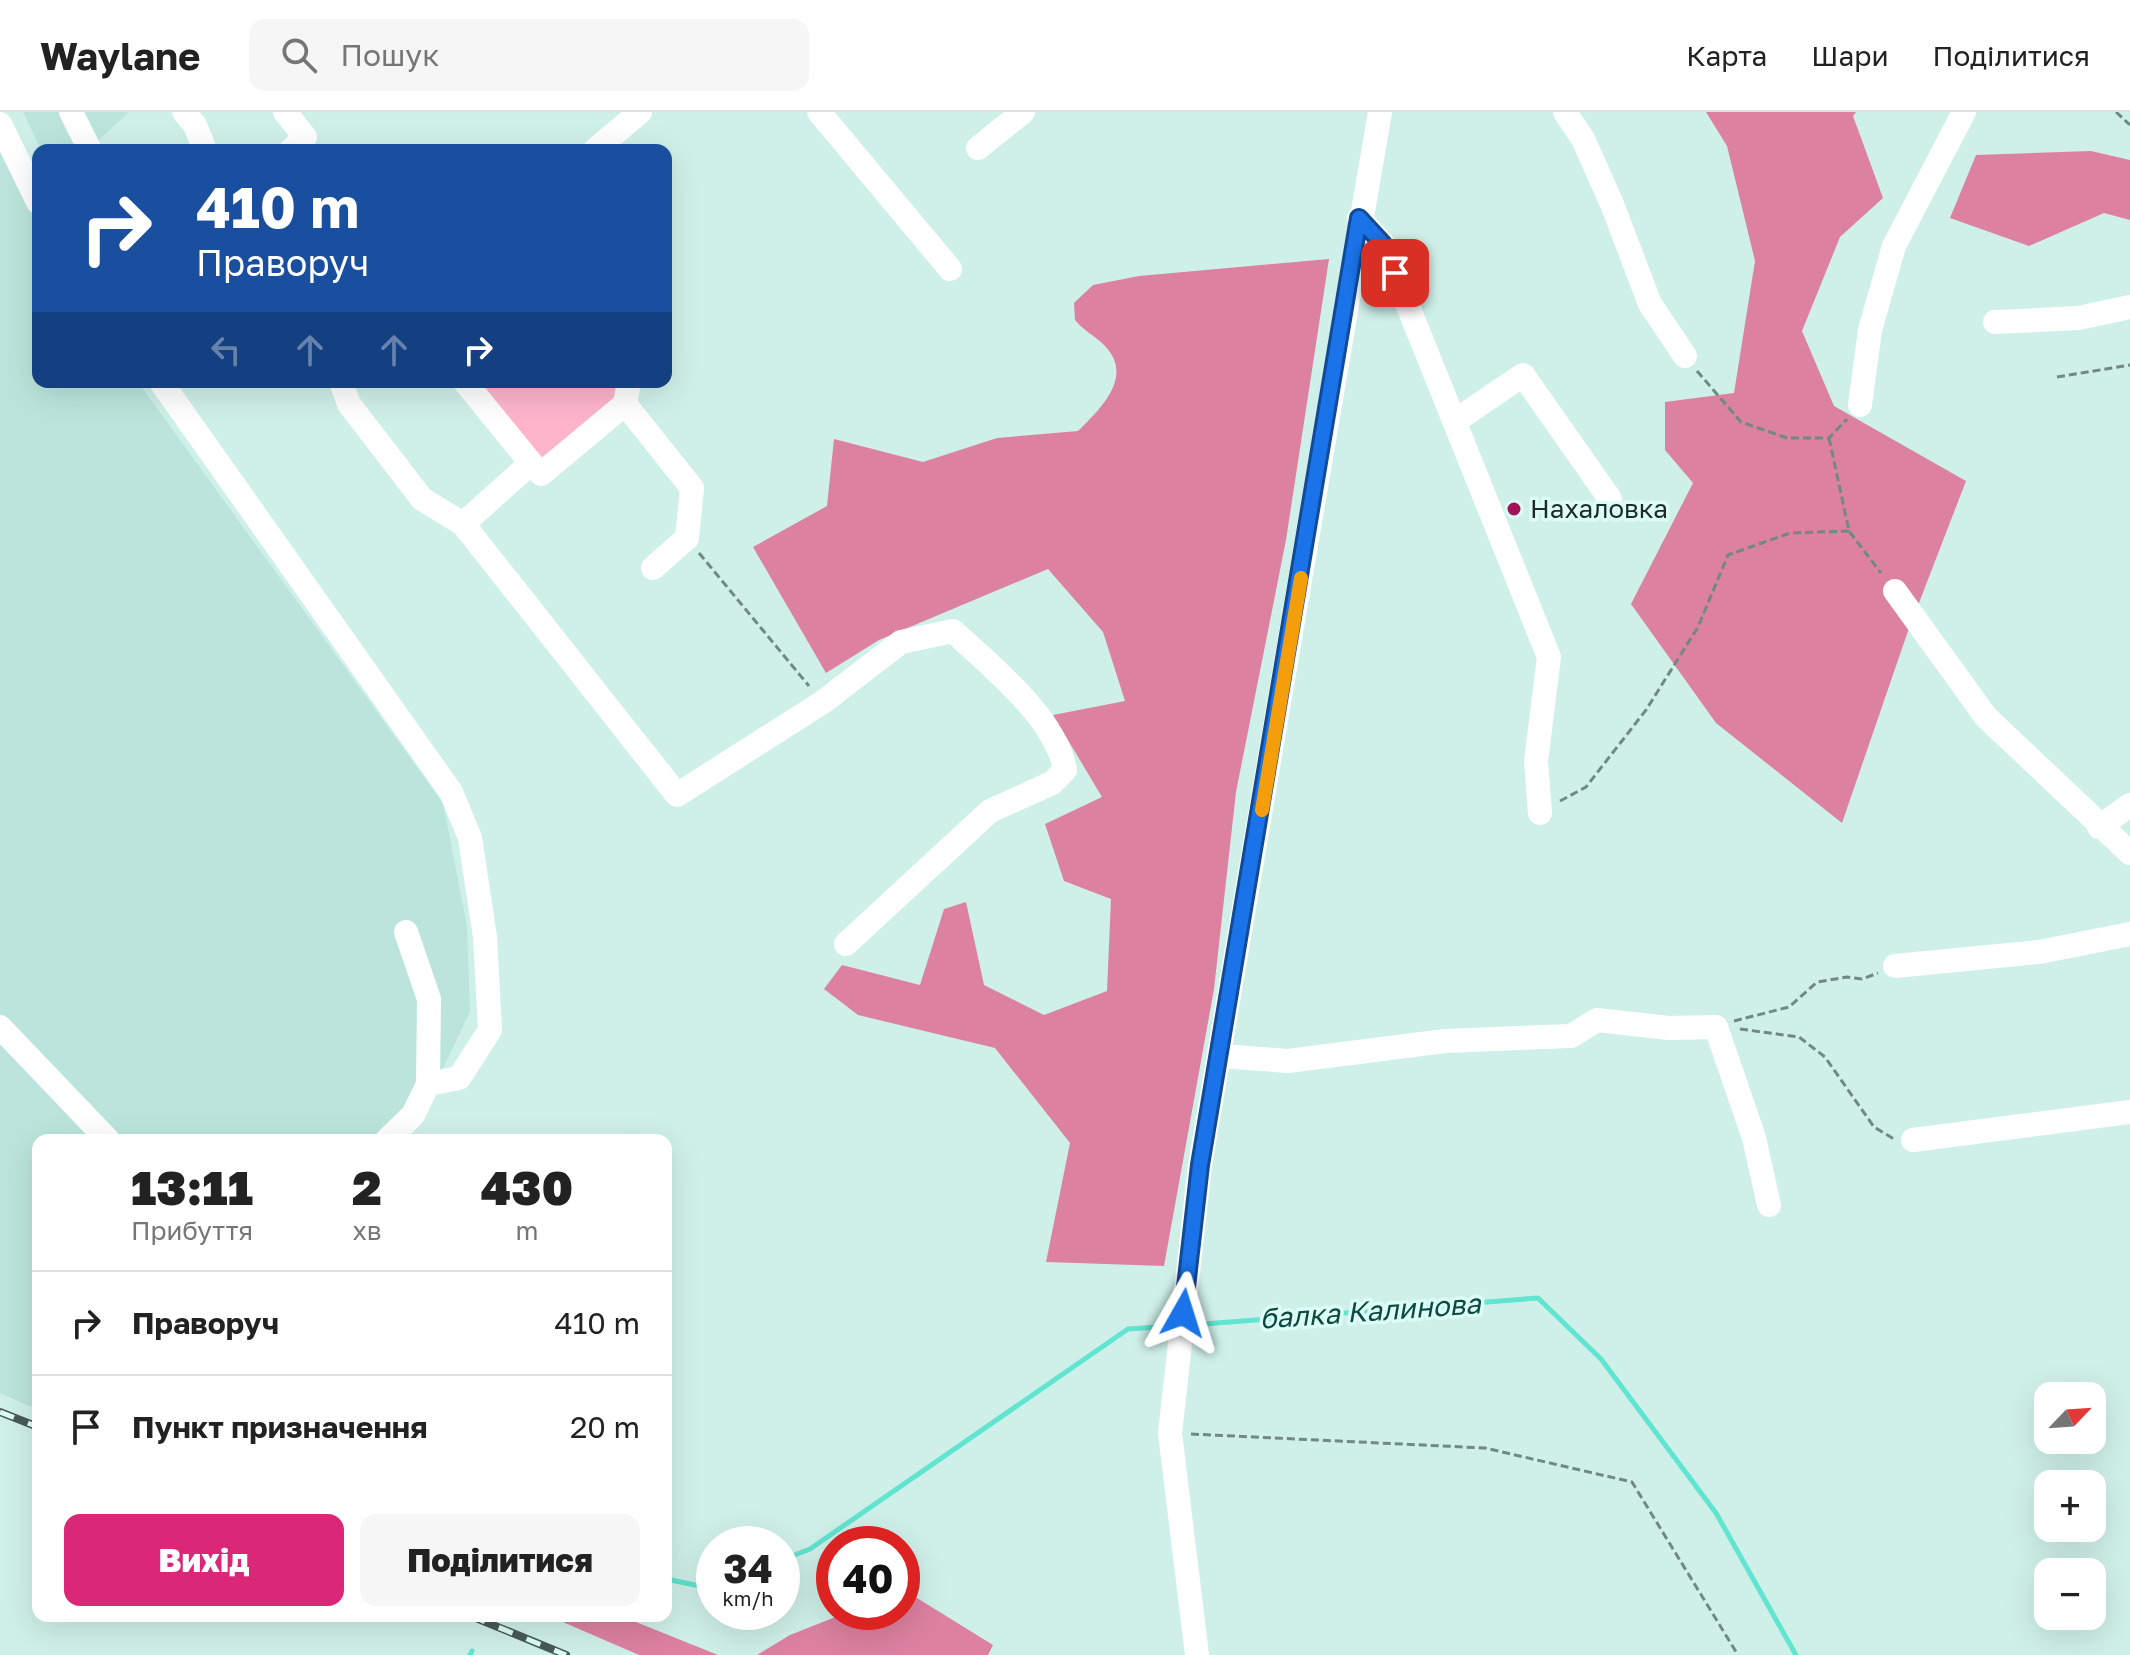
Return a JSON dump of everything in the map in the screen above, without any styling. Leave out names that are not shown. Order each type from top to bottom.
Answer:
[{"type":"street","points":[[71,112],[87,144]]},
{"type":"street","points":[[184,112],[195,125],[203,144]]},
{"type":"street","points":[[285,112],[305,137],[297,144]]},
{"type":"street","points":[[602,144],[640,112]]},
{"type":"street","points":[[819,112],[950,269]]},
{"type":"street","points":[[978,148],[1023,112]]},
{"type":"street","points":[[1197,1655],[1170,1433],[1200,1165],[1221,1056],[1359,218],[1380,112]]},
{"type":"street","points":[[1565,112],[1583,139],[1612,204],[1650,304],[1685,356]]},
{"type":"street","points":[[1860,405],[1870,330],[1894,246],[1964,112]]},
{"type":"street","points":[[0,124],[32,190]]},
{"type":"street","points":[[1359,218],[1383,244],[1549,657],[1536,761],[1540,813]]},
{"type":"street","points":[[1995,322],[2079,318],[2130,307]]},
{"type":"street","points":[[1455,421],[1523,375],[1610,499]]},
{"type":"street","points":[[165,388],[451,792],[470,838],[485,937],[490,1030],[459,1078],[428,1084]]},
{"type":"street","points":[[343,388],[349,404],[422,499],[463,524],[677,795],[823,702],[901,642],[953,631],[1013,686],[1062,752],[1065,770],[1052,783],[990,811],[846,944]]},
{"type":"street","points":[[470,388],[541,474],[627,393],[692,488],[687,538],[653,568]]},
{"type":"street","points":[[463,524],[531,463]]},
{"type":"street","points":[[1895,591],[1986,717],[2130,853]]},
{"type":"street","points":[[2099,827],[2130,805]]},
{"type":"street","points":[[393,1134],[413,1115],[428,1084],[429,999],[406,932]]},
{"type":"street","points":[[1895,966],[2039,952],[2130,934]]},
{"type":"street","points":[[1221,1056],[1288,1061],[1445,1041],[1571,1036],[1597,1020],[1669,1028],[1716,1027],[1754,1138],[1769,1205]]},
{"type":"street","points":[[0,1027],[102,1134]]},
{"type":"street","points":[[1913,1140],[2130,1112]]},
{"type":"path","points":[[2116,112],[2130,125]]},
{"type":"path","points":[[1685,356],[1741,422],[1787,438],[1829,438],[1860,405]]},
{"type":"path","points":[[2057,377],[2130,365]]},
{"type":"path","points":[[1829,438],[1849,531],[1895,591]]},
{"type":"path","points":[[1540,813],[1586,787],[1646,710],[1698,627],[1728,555],[1790,533],[1849,531]]},
{"type":"path","points":[[687,538],[823,702]]},
{"type":"path","points":[[1716,1027],[1751,1014],[1789,1007],[1817,982],[1847,977],[1862,979],[1895,966]]},
{"type":"path","points":[[1716,1027],[1799,1037],[1825,1057],[1874,1127],[1898,1141],[1913,1140]]},
{"type":"path","points":[[1170,1433],[1485,1448],[1632,1482],[1738,1655]]},
{"type":"shaded area","points":[[23,112],[129,112],[94,144],[38,144]]},
{"type":"shaded area","points":[[1706,112],[1856,112],[1853,116],[1883,198],[1840,237],[1802,331],[1834,406],[1966,481],[1907,634],[1842,823],[1716,723],[1631,604],[1693,483],[1665,450],[1665,402],[1734,393],[1755,261],[1727,146]]},
{"type":"shaded area","points":[[0,144],[32,214],[32,388],[142,388],[443,803],[467,926],[470,1012],[411,1134],[32,1134],[32,1407],[0,1393]]},
{"type":"shaded area","points":[[2091,151],[2130,160],[2130,220],[2104,213],[2029,246],[1950,218],[1976,155]]},
{"type":"shaded area","points":[[1329,259],[1286,540],[1236,792],[1214,989],[1164,1266],[1046,1262],[1070,1143],[995,1048],[858,1015],[824,989],[842,965],[920,985],[944,909],[966,902],[984,985],[1044,1015],[1107,991],[1111,899],[1064,881],[1045,824],[1102,797],[1053,715],[1125,701],[1103,632],[1048,569],[879,640],[826,673],[753,547],[827,506],[834,439],[923,462],[997,438],[1078,431],[1105,402],[1115,380],[1113,357],[1075,320],[1074,303],[1093,285],[1139,276]]},
{"type":"shaded area","points":[[481,388],[618,388],[618,398],[556,455],[540,458]]},
{"type":"shaded area","points":[[920,1600],[993,1645],[988,1655],[757,1655],[790,1635],[816,1625],[816,1630],[920,1630]]},
{"type":"shaded area","points":[[563,1622],[636,1622],[718,1655],[639,1655]]},
{"type":"waterway","name":"балка Калинова","points":[[1191,1325],[1538,1298],[1601,1359],[1716,1513],[1796,1655]]},
{"type":"waterway","name":"балка Калинова","points":[[800,1553],[1128,1329],[1173,1326]]},
{"type":"waterway","name":"балка Калинова","points":[[672,1580],[696,1585]]},
{"type":"waterway","name":"балка Калинова","points":[[470,1655],[472,1651]]},
{"type":"railway","points":[[0,1412],[32,1425]]},
{"type":"railway","points":[[486,1622],[566,1655]]},
{"type":"slow traffic","points":[[1262,810],[1301,578]]},
{"type":"place","name":"Нахаловка","points":[[1514,509]]},
{"type":"route","points":[[1183,1313],[1200,1165],[1221,1056],[1359,218],[1383,244],[1395,273]]}]
